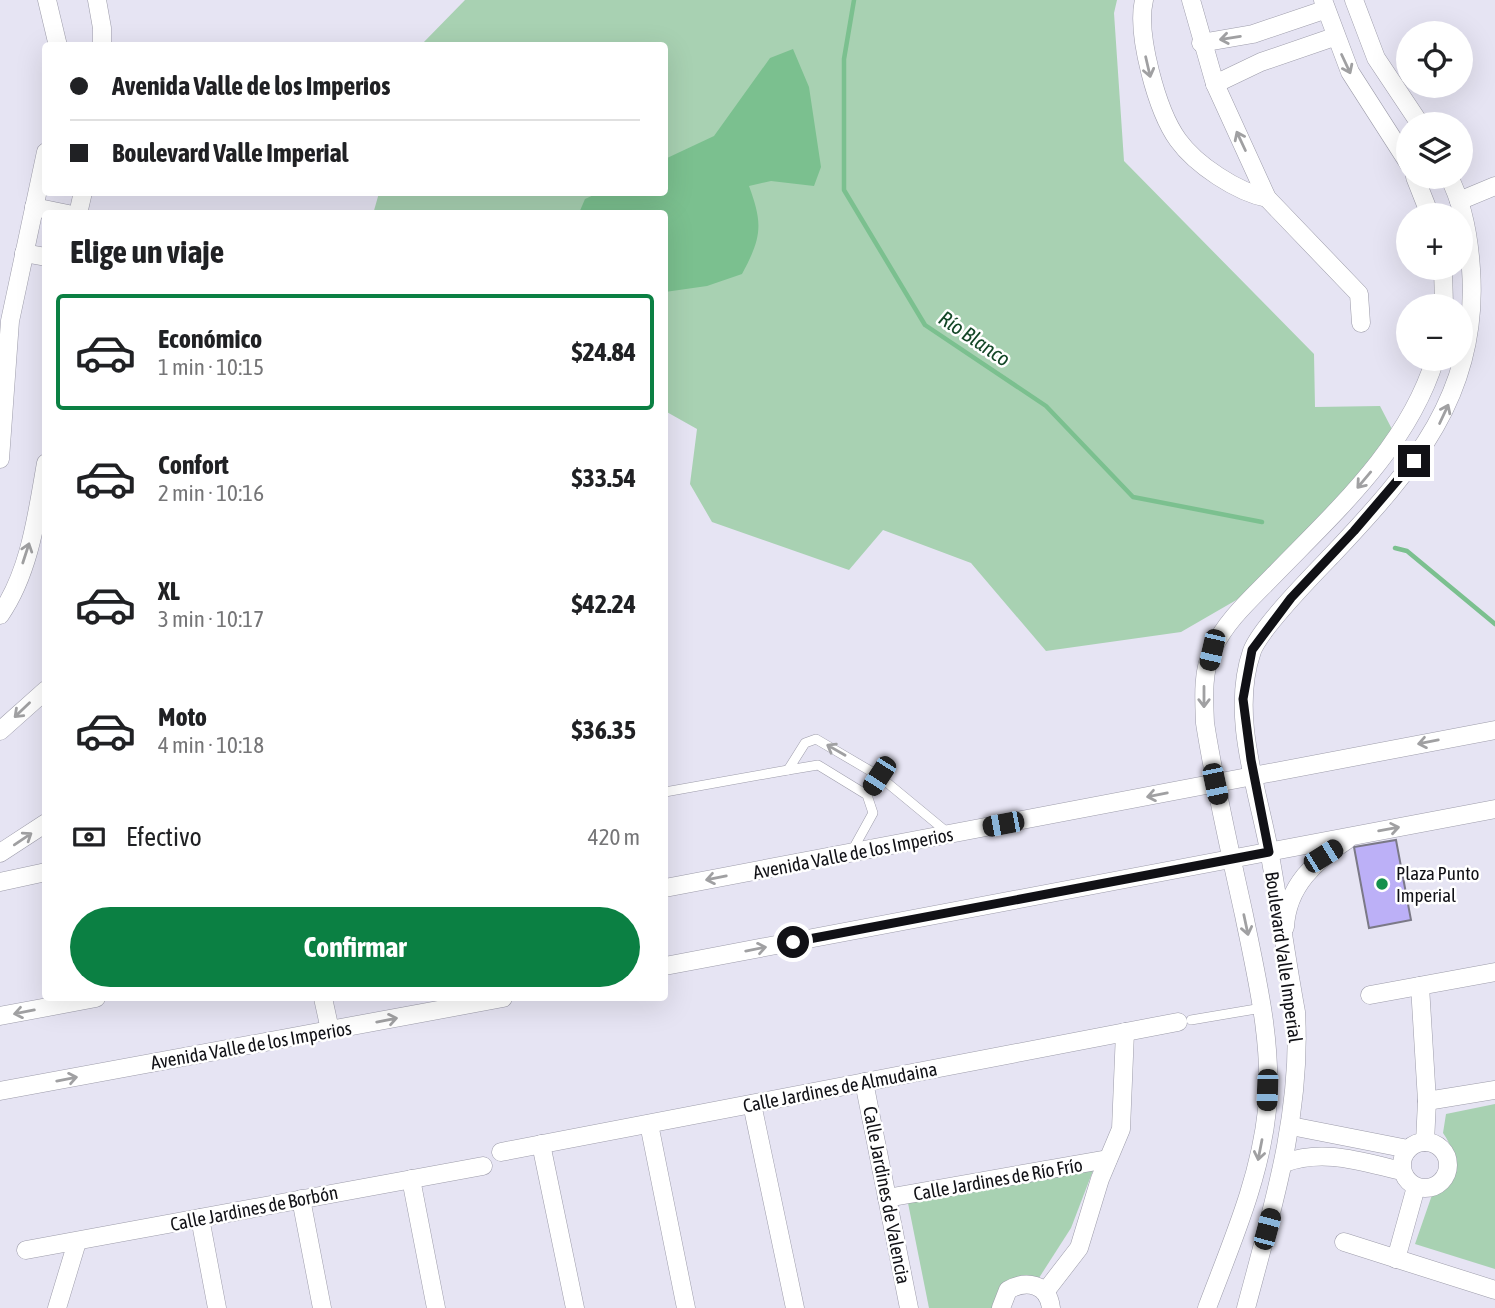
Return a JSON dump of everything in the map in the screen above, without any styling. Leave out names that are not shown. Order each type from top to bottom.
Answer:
[{"type":"street","points":[[47,0],[58,42]]},
{"type":"street","points":[[97,0],[102,42]]},
{"type":"street","points":[[1144,0],[1140,14],[1148,71],[1178,139],[1222,179],[1251,195],[1267,198]]},
{"type":"street","points":[[1191,0],[1201,43],[1215,84],[1267,198],[1359,294],[1361,323]]},
{"type":"street","points":[[1354,0],[1376,58],[1412,112]]},
{"type":"street","points":[[1201,43],[1253,34],[1281,25],[1324,5],[1334,37],[1371,109],[1396,145]]},
{"type":"street","points":[[1281,25],[1290,54]]},
{"type":"street","points":[[1215,84],[1261,62],[1334,37]]},
{"type":"street","points":[[0,459],[4,340],[42,170]]},
{"type":"street","points":[[1459,201],[1495,186]]},
{"type":"street","name":"Boulevard Valle Imperial","points":[[1246,1308],[1284,1163],[1297,1071],[1296,1012],[1243,699],[1252,650],[1291,598],[1403,476],[1437,429],[1457,386],[1469,340],[1473,289],[1469,237],[1454,189]]},
{"type":"street","points":[[34,207],[49,210]]},
{"type":"street","points":[[24,253],[42,256]]},
{"type":"street","name":"Boulevard Valle Imperial","points":[[1207,1308],[1238,1225],[1259,1157],[1267,1110],[1268,1071],[1262,1008],[1215,784],[1205,723],[1203,688],[1212,650],[1237,614],[1306,543],[1381,459],[1418,405],[1431,371]]},
{"type":"street","points":[[0,615],[12,597],[36,522],[42,487]]},
{"type":"street","points":[[1306,543],[1328,559]]},
{"type":"street","points":[[0,731],[42,694]]},
{"type":"street","name":"Avenida Valle de los Imperios","points":[[668,887],[1495,730]]},
{"type":"street","points":[[668,965],[1495,809]]},
{"type":"street","points":[[0,853],[42,826]]},
{"type":"street","points":[[1284,944],[1286,911],[1301,879],[1323,856],[1355,835]]},
{"type":"street","points":[[0,882],[42,874]]},
{"type":"street","points":[[1370,995],[1495,972]]},
{"type":"street","points":[[1416,1187],[1402,1171],[1401,1163],[1416,1145],[1427,1101],[1420,986]]},
{"type":"street","points":[[0,1016],[80,1001]]},
{"type":"street","points":[[324,1001],[330,1030]]},
{"type":"street","name":"Avenida Valle de los Imperios","points":[[0,1091],[487,1001]]},
{"type":"street","name":"Calle Jardines de Almudaina","points":[[501,1152],[1185,1021]]},
{"type":"street","points":[[1001,1308],[1007,1290],[1020,1284],[1034,1284],[1048,1300],[1079,1248],[1108,1159],[1121,1129],[1125,1032]]},
{"type":"street","points":[[1268,1071],[1297,1071]]},
{"type":"street","name":"Calle Jardines de Valencia","points":[[864,1082],[909,1308]]},
{"type":"street","points":[[1427,1101],[1495,1090]]},
{"type":"street","points":[[752,1104],[795,1308]]},
{"type":"street","points":[[649,1124],[686,1308]]},
{"type":"street","points":[[1291,1126],[1443,1150],[1448,1169],[1436,1185],[1416,1187]]},
{"type":"street","points":[[1334,1155],[1337,1135]]},
{"type":"street","points":[[541,1144],[575,1308]]},
{"type":"street","points":[[1284,1163],[1308,1156],[1334,1155],[1402,1171]]},
{"type":"street","name":"Calle Jardines de Río Frío","points":[[887,1198],[1108,1159]]},
{"type":"street","name":"Calle Jardines de Borbón","points":[[26,1250],[483,1166]]},
{"type":"street","points":[[411,1179],[436,1308]]},
{"type":"street","points":[[1396,1259],[1416,1187]]},
{"type":"street","points":[[301,1199],[322,1308]]},
{"type":"street","points":[[200,1218],[217,1308]]},
{"type":"street","points":[[57,1308],[77,1242]]},
{"type":"street","points":[[1344,1242],[1495,1290]]},
{"type":"lane","points":[[788,770],[806,743],[816,739],[879,776],[950,834]]},
{"type":"lane","points":[[668,791],[818,765],[867,795],[873,813],[851,853]]},
{"type":"lane","points":[[867,795],[879,776]]},
{"type":"lane","points":[[1185,1021],[1262,1008]]},
{"type":"shaded area","points":[[465,0],[1117,0],[1114,13],[1124,161],[1314,354],[1315,407],[1380,406],[1395,435],[1264,584],[1181,632],[1046,651],[971,563],[883,530],[849,570],[712,522],[690,484],[697,429],[668,413],[668,210],[374,210],[378,196],[668,196],[668,42],[424,42]]},
{"type":"shaded area","points":[[793,49],[809,87],[821,167],[814,186],[771,181],[749,186],[757,211],[758,230],[754,250],[742,274],[707,286],[668,292],[668,210],[580,210],[585,199],[592,196],[668,196],[668,158],[714,136],[770,58]]},
{"type":"shaded area","points":[[1495,1104],[1495,1269],[1415,1244],[1432,1195],[1449,1183],[1455,1168],[1452,1151],[1443,1133],[1446,1114]]},
{"type":"shaded area","points":[[1094,1168],[1071,1228],[1037,1281],[995,1308],[929,1308],[908,1203]]},
{"type":"building","name":"Plaza Punto Imperial","points":[[1396,840],[1411,920],[1369,928],[1354,847]]},
{"type":"waterway","name":"Río Blanco","points":[[854,0],[844,59],[844,190],[925,325],[1046,406],[1133,497],[1262,522]]},
{"type":"waterway","name":"Río Blanco","points":[[1395,548],[1407,551],[1495,624]]},
{"type":"place","name":"Plaza Punto Imperial","points":[[1382,884]]},
{"type":"route","points":[[793,942],[1269,852],[1251,760],[1243,699],[1252,650],[1291,598],[1354,531],[1414,461]]}]
